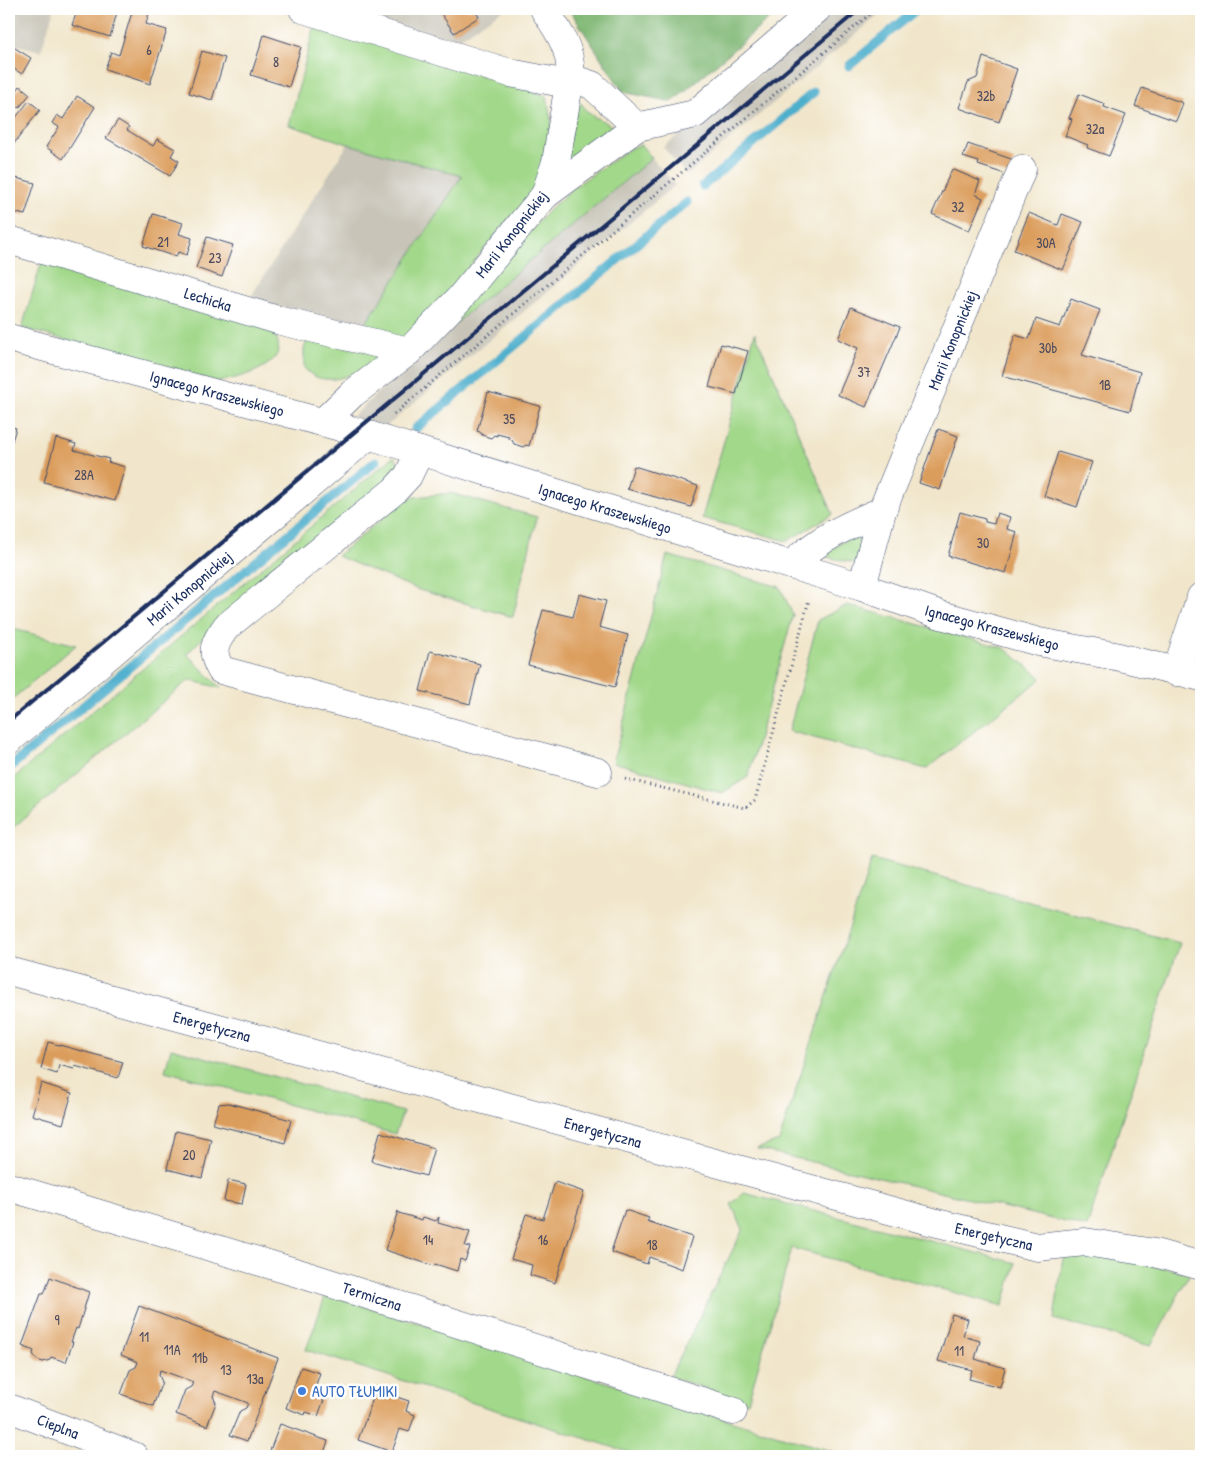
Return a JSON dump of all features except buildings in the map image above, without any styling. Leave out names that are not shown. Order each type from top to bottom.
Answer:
[{"type":"street","points":[[303,9],[510,73],[557,82],[570,78],[592,85],[637,127]]},
{"type":"street","name":"Marii Konopnickiej","points":[[324,422],[352,394],[409,351],[460,298],[545,195],[556,162],[572,64],[566,46],[544,9]]},
{"type":"street","points":[[545,195],[637,127],[695,114],[817,9]]},
{"type":"street","name":"Marii Konopnickiej","points":[[862,587],[882,511],[1022,169]]},
{"type":"street","name":"Lechicka","points":[[9,240],[281,322],[409,351]]},
{"type":"street","name":"Ignacego Kraszewskiego","points":[[9,338],[369,435],[817,572],[941,615],[1039,642],[1115,656],[1188,674]]},
{"type":"street","name":"Marii Konopnickiej","points":[[9,740],[369,435]]},
{"type":"street","points":[[420,451],[408,476],[394,491],[226,627],[216,641],[214,658],[217,664],[221,670],[598,772]]},
{"type":"street","points":[[791,565],[807,549],[846,526],[882,511]]},
{"type":"street","points":[[1188,674],[1201,597]]},
{"type":"street","name":"Energetyczna","points":[[9,971],[932,1222],[1038,1247],[1085,1242],[1156,1253],[1201,1266]]},
{"type":"street","name":"Termiczna","points":[[9,1187],[298,1273],[732,1411]]},
{"type":"street","name":"Cieplna","points":[[9,1408],[134,1456]]},
{"type":"path","points":[[369,435],[876,9]]},
{"type":"path","points":[[598,772],[745,808],[755,800],[817,572]]},
{"type":"shaded area","points":[[9,9],[54,9],[41,51],[9,43]]},
{"type":"shaded area","points":[[331,9],[504,9],[450,45]]},
{"type":"shaded area","points":[[838,9],[886,9],[687,175],[663,147],[682,132],[709,117]]},
{"type":"shaded area","points":[[348,144],[463,176],[359,334],[248,301]]},
{"type":"shaded area","points":[[652,158],[675,185],[383,429],[347,422],[412,360]]},
{"type":"green space","points":[[569,9],[781,9],[672,102],[623,92]]},
{"type":"green space","points":[[315,24],[547,96],[552,125],[537,183],[524,203],[405,341],[359,334],[462,176],[348,144],[289,125]]},
{"type":"green space","points":[[578,104],[582,104],[589,113],[616,130],[562,169]]},
{"type":"green space","points":[[641,145],[652,158],[425,349],[550,209],[574,187],[631,148]]},
{"type":"green space","points":[[43,257],[267,325],[276,338],[278,349],[275,358],[267,365],[255,371],[218,382],[22,328]]},
{"type":"green space","points":[[755,333],[833,514],[787,541],[702,518]]},
{"type":"green space","points":[[308,338],[384,356],[350,375],[341,378],[323,379],[313,375],[304,368],[304,349]]},
{"type":"green space","points":[[394,456],[398,462],[397,476],[220,620],[187,654],[221,688],[189,680],[9,831],[9,782]]},
{"type":"green space","points":[[450,493],[537,517],[513,617],[419,590],[337,556],[407,498]]},
{"type":"green space","points":[[853,535],[859,537],[861,548],[855,563],[822,556]]},
{"type":"green space","points":[[667,555],[780,587],[793,615],[748,777],[722,793],[613,762]]},
{"type":"green space","points":[[847,605],[1004,648],[1041,679],[926,769],[789,731],[818,620]]},
{"type":"green space","points":[[9,628],[76,645],[9,702]]},
{"type":"green space","points":[[872,859],[1180,943],[1087,1227],[757,1149],[779,1141]]},
{"type":"green space","points":[[171,1048],[403,1112],[395,1134],[165,1071]]},
{"type":"green space","points":[[744,1193],[1016,1263],[1003,1306],[792,1248],[748,1402],[670,1377],[743,1229],[731,1204]]},
{"type":"green space","points":[[1079,1251],[1190,1273],[1151,1346],[1054,1319],[1063,1258]]},
{"type":"green space","points":[[326,1294],[659,1399],[848,1456],[630,1456],[631,1453],[306,1350]]},
{"type":"waterway","points":[[849,66],[917,9]]},
{"type":"waterway","points":[[703,186],[814,92]]},
{"type":"waterway","points":[[415,429],[687,202]]},
{"type":"waterway","points":[[9,768],[376,461]]},
{"type":"railway","points":[[9,721],[860,9]]},
{"type":"place","name":"AUTO TŁUMIKI","points":[[302,1391]]}]
